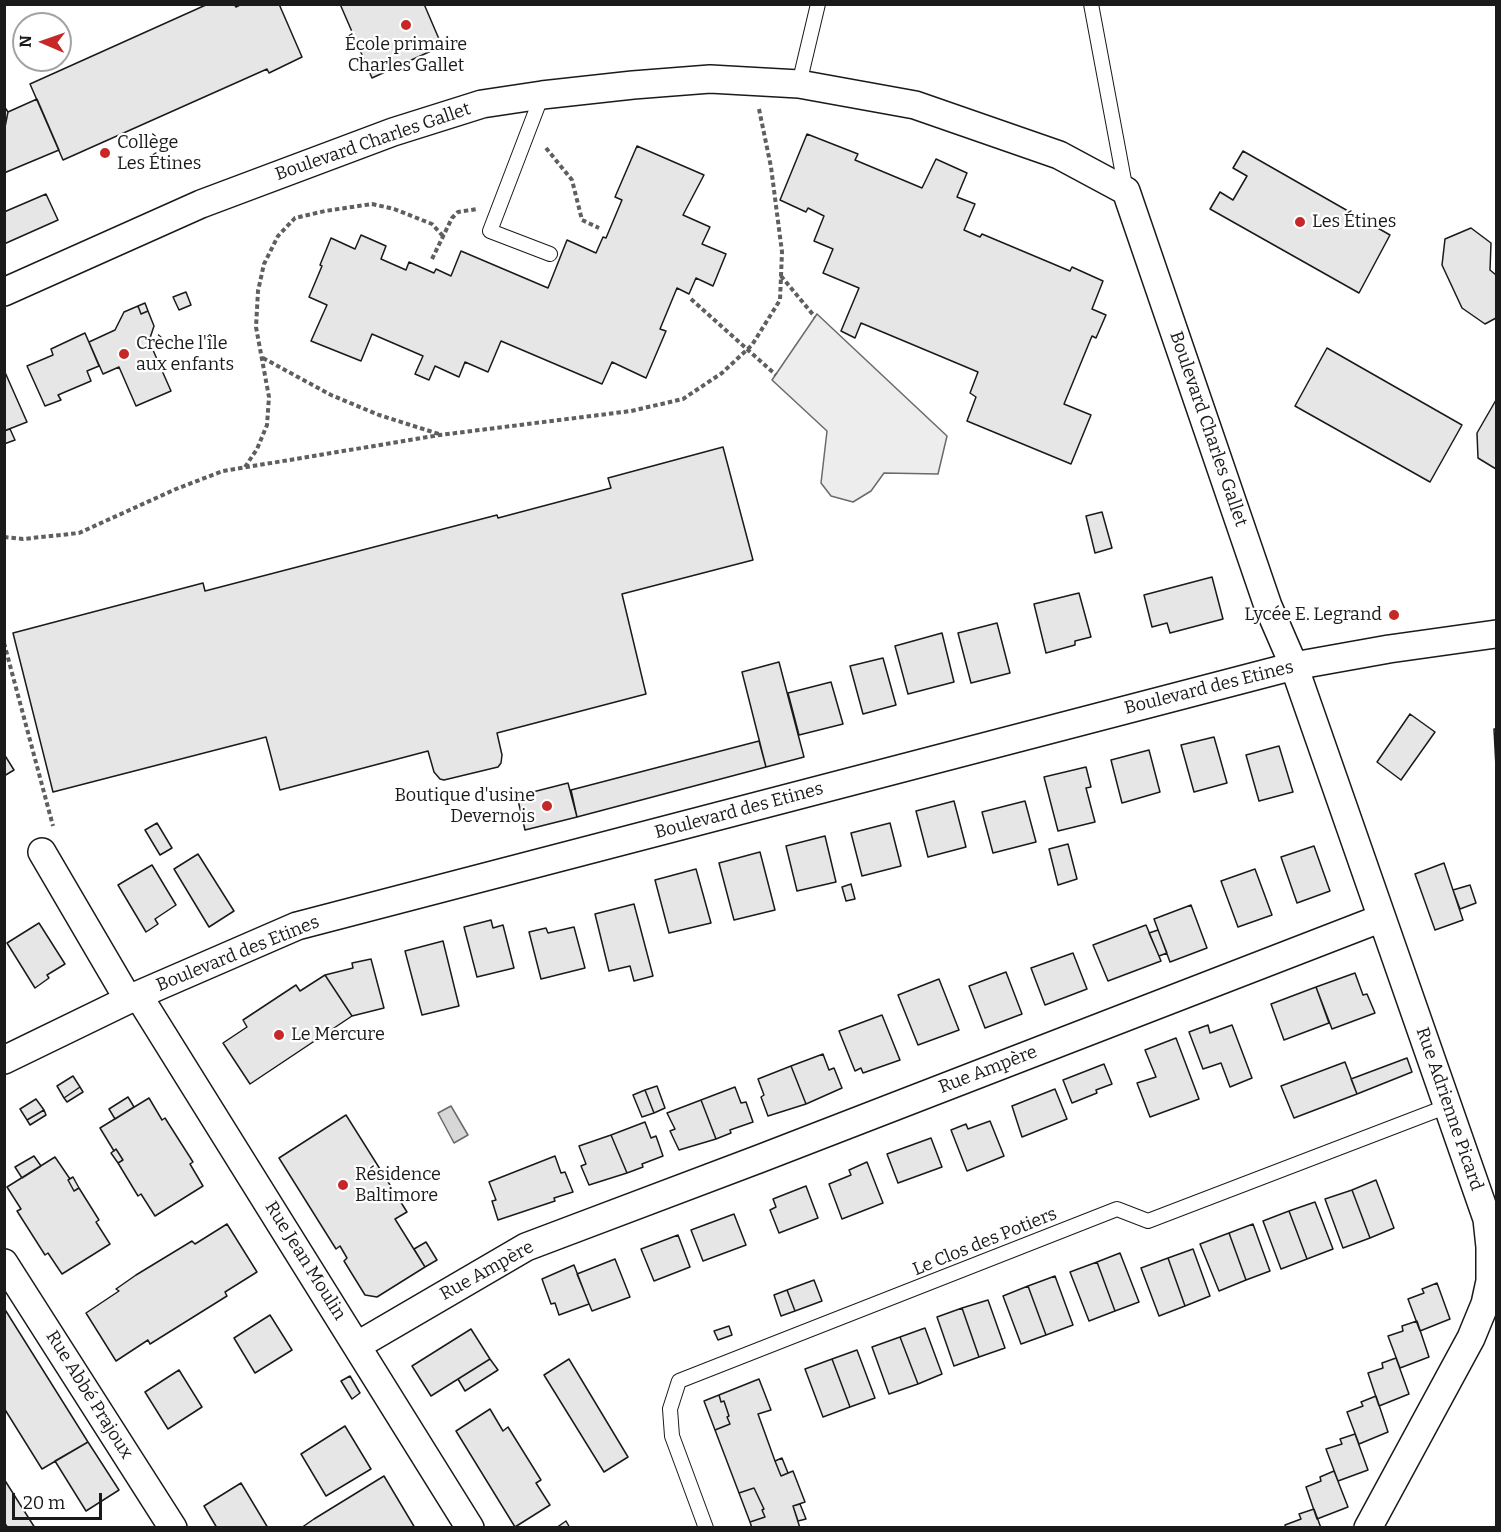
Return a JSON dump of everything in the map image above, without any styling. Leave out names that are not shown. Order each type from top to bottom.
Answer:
[{"type":"street","name":"Boulevard Charles Gallet","points":[[4,292],[201,204],[393,132],[482,104],[633,85],[710,79],[799,84],[915,105],[1059,156],[1126,191],[1268,606],[1294,666]]},
{"type":"street","name":"Boulevard des Etines","points":[[4,1060],[133,997],[297,926],[1294,666],[1389,649],[1497,634]]},
{"type":"street","points":[[1294,666],[1382,918]]},
{"type":"street","name":"Rue Jean Moulin","points":[[42,852],[358,1345],[470,1527]]},
{"type":"street","name":"Rue Adrienne Picard","points":[[1368,1527],[1471,1338],[1485,1304],[1493,1247],[1487,1219],[1382,918]]},
{"type":"street","name":"Rue Ampère","points":[[358,1345],[526,1247],[1382,918]]},
{"type":"street","name":"Rue Abbé Prajoux","points":[[4,1263],[172,1527]]},
{"type":"lane","points":[[799,84],[818,4]]},
{"type":"lane","name":"Boulevard Charles Gallet","points":[[1091,4],[1126,191]]},
{"type":"lane","points":[[542,95],[490,231],[550,254]]},
{"type":"lane","name":"Le Clos des Potiers","points":[[706,1527],[672,1436],[669,1409],[679,1382],[1117,1209],[1148,1221],[1448,1106]]},
{"type":"path","points":[[4,537],[23,539],[79,533],[176,489],[223,471],[440,435],[631,411],[683,399],[722,373],[747,349],[780,300],[782,252],[771,167],[753,82]]},
{"type":"path","points":[[529,128],[573,180],[582,220],[599,228]]},
{"type":"path","points":[[244,468],[257,449],[267,425],[269,397],[256,327],[258,291],[264,264],[278,236],[295,218],[372,204],[394,209],[432,224],[443,236]]},
{"type":"path","points":[[432,260],[452,218],[458,212],[476,208],[496,215]]},
{"type":"path","points":[[781,275],[815,317]]},
{"type":"path","points":[[691,299],[776,375]]},
{"type":"path","points":[[263,358],[331,395],[379,415],[440,435]]},
{"type":"path","points":[[4,643],[53,828],[42,852]]},
{"type":"shaded area","points":[[817,314],[947,436],[938,474],[884,473],[871,491],[853,502],[831,496],[821,483],[827,431],[772,380]]},
{"type":"shaded area","points":[[451,1106],[468,1135],[454,1143],[438,1113]]},
{"type":"building","points":[[208,4],[234,4],[236,7],[242,4],[279,4],[302,57],[269,73],[267,69],[63,160],[30,84],[57,72],[72,72],[72,65]]},
{"type":"building","points":[[340,4],[424,4],[442,46],[372,78]]},
{"type":"building","points":[[37,99],[59,150],[4,173],[4,132],[8,112]]},
{"type":"building","points":[[4,106],[8,112],[4,132]]},
{"type":"building","points":[[807,134],[858,154],[855,160],[922,188],[936,159],[967,173],[957,197],[975,204],[964,230],[980,237],[982,234],[1070,271],[1072,267],[1103,281],[1092,309],[1106,315],[1096,338],[1092,336],[1064,404],[1091,415],[1071,464],[967,421],[976,397],[970,393],[978,372],[861,323],[855,338],[841,331],[859,288],[823,273],[833,249],[814,241],[824,216],[808,208],[806,212],[780,200]]},
{"type":"building","points":[[637,146],[704,175],[683,215],[710,227],[702,244],[726,254],[713,286],[696,278],[689,294],[677,288],[660,329],[666,331],[646,378],[612,362],[602,384],[501,341],[488,372],[465,362],[459,377],[435,366],[429,380],[415,374],[423,356],[372,334],[361,361],[311,341],[327,305],[309,297],[331,238],[355,249],[361,235],[386,246],[381,259],[406,270],[409,262],[434,273],[436,269],[451,276],[461,251],[548,288],[567,240],[596,253],[603,237],[606,238],[622,200],[615,197]]},
{"type":"building","name":"Les Étines","points":[[1243,151],[1390,235],[1359,293],[1210,209],[1220,192],[1233,200],[1247,176],[1233,168]]},
{"type":"building","points":[[46,194],[58,220],[4,244],[4,212]]},
{"type":"building","points":[[1471,228],[1491,243],[1490,270],[1496,275],[1496,318],[1485,324],[1462,308],[1442,265],[1445,239]]},
{"type":"building","points":[[186,292],[191,305],[179,310],[173,297]]},
{"type":"building","points":[[145,303],[148,311],[141,314],[138,306]]},
{"type":"building","name":"Crèche l'île aux enfants","points":[[138,306],[141,314],[148,311],[154,326],[149,341],[171,391],[136,406],[119,367],[103,374],[89,342],[115,330],[124,312]]},
{"type":"building","points":[[85,333],[99,366],[87,371],[91,381],[58,395],[61,400],[45,406],[27,366],[53,355],[51,349]]},
{"type":"building","points":[[1327,348],[1462,425],[1430,482],[1295,406]]},
{"type":"building","points":[[4,370],[27,422],[4,431]]},
{"type":"building","points":[[1496,400],[1496,469],[1478,458],[1477,433]]},
{"type":"building","points":[[10,429],[15,440],[4,444],[4,431]]},
{"type":"building","points":[[723,447],[753,560],[622,594],[646,694],[497,733],[502,755],[498,767],[444,780],[434,772],[428,751],[280,790],[266,737],[53,792],[13,633],[203,583],[205,591],[497,515],[498,518],[611,488],[608,478]]},
{"type":"building","points":[[1102,512],[1112,548],[1095,553],[1086,516]]},
{"type":"building","points":[[1212,577],[1223,619],[1170,633],[1167,623],[1152,627],[1144,595]]},
{"type":"building","points":[[1079,593],[1091,637],[1075,641],[1075,645],[1046,653],[1034,604]]},
{"type":"building","points":[[997,623],[1010,673],[971,683],[958,633]]},
{"type":"building","points":[[942,633],[954,682],[908,694],[895,646]]},
{"type":"building","points":[[883,658],[896,705],[863,714],[850,666]]},
{"type":"building","points":[[779,662],[804,757],[766,767],[742,672]]},
{"type":"building","points":[[831,682],[843,724],[799,735],[788,693]]},
{"type":"building","points":[[1410,714],[1435,732],[1401,780],[1377,762]]},
{"type":"building","points":[[1494,729],[1496,729],[1496,767]]},
{"type":"building","points":[[1214,737],[1227,783],[1194,792],[1181,745]]},
{"type":"building","points":[[759,741],[766,767],[577,817],[571,790]]},
{"type":"building","points":[[1279,746],[1293,792],[1259,801],[1246,755]]},
{"type":"building","points":[[1149,750],[1160,792],[1122,803],[1111,760]]},
{"type":"building","points":[[4,754],[14,770],[4,776]]},
{"type":"building","points":[[1086,767],[1091,787],[1086,788],[1095,822],[1058,831],[1044,777]]},
{"type":"building","name":"Boutique d'usine Devernois","points":[[568,783],[577,817],[525,830],[517,796]]},
{"type":"building","points":[[954,801],[966,847],[928,857],[916,811]]},
{"type":"building","points":[[1025,801],[1036,842],[993,853],[982,812]]},
{"type":"building","points":[[157,823],[172,848],[160,855],[145,830]]},
{"type":"building","points":[[890,823],[901,866],[862,876],[851,833]]},
{"type":"building","points":[[825,836],[836,882],[797,891],[786,846]]},
{"type":"building","points":[[1068,844],[1077,879],[1058,885],[1049,849]]},
{"type":"building","points":[[1314,846],[1330,891],[1297,903],[1281,857]]},
{"type":"building","points":[[760,852],[775,910],[734,920],[719,863]]},
{"type":"building","points":[[198,854],[234,911],[209,927],[174,869]]},
{"type":"building","points":[[1444,863],[1463,920],[1435,930],[1415,874]]},
{"type":"building","points":[[152,865],[176,905],[155,919],[158,924],[146,932],[118,885]]},
{"type":"building","points":[[696,869],[711,923],[669,933],[655,880]]},
{"type":"building","points":[[1255,869],[1272,915],[1238,927],[1221,881]]},
{"type":"building","points":[[851,884],[855,899],[846,901],[842,887]]},
{"type":"building","points":[[1470,885],[1476,903],[1460,909],[1453,890]]},
{"type":"building","points":[[634,904],[653,976],[634,981],[630,966],[609,971],[595,914]]},
{"type":"building","points":[[1191,905],[1207,948],[1170,962],[1154,919]]},
{"type":"building","points":[[491,920],[493,928],[503,925],[514,968],[477,977],[464,927]]},
{"type":"building","points":[[39,923],[65,964],[47,975],[49,978],[35,988],[7,943]]},
{"type":"building","points":[[1146,925],[1161,961],[1108,981],[1093,945]]},
{"type":"building","points":[[574,927],[585,968],[541,979],[529,932],[546,928],[548,933]]},
{"type":"building","points":[[1158,930],[1167,953],[1159,956],[1149,933]]},
{"type":"building","points":[[443,941],[459,1006],[422,1015],[405,951]]},
{"type":"building","points":[[1073,953],[1087,989],[1045,1005],[1031,968]]},
{"type":"building","points":[[371,959],[384,1008],[352,1016],[325,975],[353,968],[352,963]]},
{"type":"building","points":[[1006,972],[1022,1014],[985,1028],[969,986]]},
{"type":"building","points":[[1355,973],[1363,995],[1367,994],[1375,1013],[1332,1029],[1316,987]]},
{"type":"building","name":"Le Mercure","points":[[325,975],[352,1016],[250,1084],[223,1043],[247,1027],[243,1020],[296,985],[300,991]]},
{"type":"building","points":[[939,979],[959,1030],[918,1045],[898,995]]},
{"type":"building","points":[[1316,987],[1329,1023],[1284,1040],[1271,1004]]},
{"type":"building","points":[[882,1015],[900,1060],[863,1073],[861,1068],[855,1071],[839,1031]]},
{"type":"building","points":[[1208,1025],[1210,1033],[1232,1025],[1252,1078],[1230,1087],[1221,1063],[1203,1069],[1189,1032]]},
{"type":"building","points":[[1176,1038],[1199,1099],[1150,1117],[1137,1083],[1156,1077],[1145,1050]]},
{"type":"building","points":[[823,1054],[829,1070],[834,1068],[842,1088],[806,1104],[791,1066]]},
{"type":"building","points":[[1407,1058],[1412,1072],[1357,1094],[1351,1079]]},
{"type":"building","points":[[1345,1062],[1357,1094],[1294,1118],[1281,1086]]},
{"type":"building","points":[[1104,1064],[1112,1084],[1072,1103],[1063,1080]]},
{"type":"building","points":[[791,1066],[806,1104],[768,1116],[761,1097],[764,1095],[758,1079]]},
{"type":"building","points":[[73,1076],[80,1087],[64,1098],[57,1086]]},
{"type":"building","points":[[657,1086],[665,1108],[654,1113],[645,1090]]},
{"type":"building","points":[[80,1087],[83,1092],[67,1102],[64,1098]]},
{"type":"building","points":[[735,1087],[741,1103],[746,1102],[753,1122],[730,1130],[731,1133],[716,1139],[701,1100]]},
{"type":"building","points":[[1055,1089],[1067,1119],[1022,1137],[1012,1106]]},
{"type":"building","points":[[645,1090],[654,1113],[642,1117],[633,1095]]},
{"type":"building","points":[[128,1097],[134,1107],[115,1119],[109,1109]]},
{"type":"building","points":[[149,1098],[162,1120],[165,1118],[193,1162],[190,1164],[203,1186],[155,1216],[141,1194],[138,1196],[118,1163],[123,1160],[116,1149],[114,1151],[100,1128]]},
{"type":"building","points":[[36,1099],[44,1110],[27,1120],[20,1109]]},
{"type":"building","points":[[701,1100],[716,1139],[679,1150],[670,1131],[675,1129],[667,1113]]},
{"type":"building","points":[[44,1110],[46,1115],[30,1125],[27,1120]]},
{"type":"building","name":"Résidence Baltimore","points":[[346,1115],[407,1212],[395,1219],[425,1267],[377,1297],[365,1295],[344,1261],[347,1258],[340,1246],[336,1249],[279,1158]]},
{"type":"building","points":[[990,1121],[1004,1156],[967,1171],[951,1130],[966,1124],[968,1129]]},
{"type":"building","points":[[645,1122],[651,1138],[656,1136],[663,1156],[627,1173],[611,1135]]},
{"type":"building","points":[[611,1135],[627,1173],[589,1185],[581,1166],[586,1164],[579,1146]]},
{"type":"building","points":[[931,1138],[942,1167],[898,1183],[887,1154]]},
{"type":"building","points":[[116,1149],[123,1160],[118,1163],[111,1153]]},
{"type":"building","points":[[34,1156],[41,1166],[22,1178],[15,1167]]},
{"type":"building","points":[[555,1156],[561,1173],[565,1172],[573,1192],[554,1198],[555,1201],[498,1220],[492,1201],[496,1200],[489,1182]]},
{"type":"building","points":[[55,1157],[70,1179],[68,1180],[74,1191],[79,1188],[99,1220],[96,1222],[110,1244],[62,1274],[48,1253],[45,1255],[17,1211],[21,1209],[7,1187]]},
{"type":"building","points":[[867,1162],[883,1203],[842,1219],[829,1184],[851,1175],[849,1170]]},
{"type":"building","points":[[73,1177],[79,1188],[74,1191],[68,1180]]},
{"type":"building","points":[[1376,1180],[1394,1228],[1370,1238],[1352,1190]]},
{"type":"building","points":[[806,1186],[818,1218],[779,1233],[770,1210],[776,1207],[773,1199]]},
{"type":"building","points":[[1352,1190],[1370,1238],[1343,1248],[1325,1199]]},
{"type":"building","points":[[1315,1202],[1333,1249],[1307,1259],[1289,1211]]},
{"type":"building","points":[[1289,1211],[1307,1259],[1281,1269],[1263,1221]]},
{"type":"building","points":[[734,1214],[746,1245],[703,1261],[691,1230]]},
{"type":"building","points":[[227,1224],[257,1272],[225,1292],[227,1296],[150,1344],[148,1340],[116,1361],[86,1313],[119,1291],[116,1289],[136,1275],[192,1241],[195,1244]]},
{"type":"building","points":[[1253,1224],[1270,1271],[1246,1280],[1229,1233]]},
{"type":"building","points":[[1229,1233],[1246,1280],[1219,1291],[1200,1244]]},
{"type":"building","points":[[678,1235],[690,1267],[654,1281],[641,1249]]},
{"type":"building","points":[[426,1242],[437,1260],[425,1267],[414,1249]]},
{"type":"building","points":[[1193,1249],[1210,1296],[1185,1306],[1168,1258]]},
{"type":"building","points":[[1120,1253],[1139,1302],[1115,1311],[1097,1262]]},
{"type":"building","points":[[1168,1258],[1185,1306],[1159,1316],[1141,1268]]},
{"type":"building","points":[[615,1259],[630,1297],[592,1311],[577,1274]]},
{"type":"building","points":[[1097,1262],[1115,1311],[1089,1321],[1070,1272]]},
{"type":"building","points":[[574,1265],[589,1304],[559,1315],[555,1303],[551,1304],[542,1279]]},
{"type":"building","points":[[1055,1276],[1073,1325],[1046,1335],[1028,1286]]},
{"type":"building","points":[[814,1280],[822,1301],[795,1311],[787,1290]]},
{"type":"building","points":[[1437,1283],[1450,1319],[1420,1331],[1408,1299],[1424,1293],[1422,1289]]},
{"type":"building","points":[[1028,1286],[1046,1335],[1021,1344],[1003,1296]]},
{"type":"building","points":[[787,1290],[795,1311],[781,1316],[774,1295]]},
{"type":"building","points":[[988,1300],[1005,1348],[979,1357],[962,1308]]},
{"type":"building","points":[[4,1308],[88,1442],[42,1469],[4,1408]]},
{"type":"building","points":[[962,1308],[979,1357],[954,1366],[937,1317]]},
{"type":"building","points":[[270,1315],[292,1350],[255,1373],[234,1338]]},
{"type":"building","points":[[1417,1321],[1429,1357],[1400,1368],[1388,1336],[1403,1331],[1402,1326]]},
{"type":"building","points":[[729,1326],[732,1335],[718,1340],[714,1331]]},
{"type":"building","points":[[925,1328],[942,1374],[918,1384],[900,1337]]},
{"type":"building","points":[[471,1329],[490,1359],[431,1396],[412,1366]]},
{"type":"building","points":[[900,1337],[918,1384],[889,1394],[872,1347]]},
{"type":"building","points":[[857,1350],[875,1398],[850,1407],[832,1359]]},
{"type":"building","points":[[1396,1358],[1409,1394],[1379,1406],[1368,1373],[1383,1368],[1382,1363]]},
{"type":"building","points":[[490,1359],[498,1370],[465,1391],[458,1379]]},
{"type":"building","points":[[569,1359],[628,1457],[604,1472],[544,1375]]},
{"type":"building","points":[[832,1359],[850,1407],[823,1417],[805,1369]]},
{"type":"building","points":[[179,1370],[202,1407],[168,1429],[145,1392]]},
{"type":"building","points":[[350,1376],[360,1393],[352,1399],[341,1381]]},
{"type":"building","points":[[759,1379],[771,1410],[758,1414],[775,1461],[781,1476],[793,1471],[805,1502],[793,1506],[800,1528],[752,1528],[750,1522],[765,1517],[762,1510],[764,1509],[754,1488],[739,1493],[715,1430],[730,1424],[724,1401],[721,1402],[719,1395]]},
{"type":"building","points":[[719,1395],[721,1402],[724,1401],[730,1424],[715,1430],[704,1401]]},
{"type":"building","points":[[1376,1396],[1388,1432],[1359,1444],[1347,1412],[1363,1406],[1361,1402]]},
{"type":"building","points":[[490,1409],[503,1431],[508,1427],[541,1480],[536,1483],[550,1505],[515,1527],[456,1431]]},
{"type":"building","points":[[345,1426],[371,1469],[326,1496],[301,1454]]},
{"type":"building","points":[[1355,1434],[1368,1470],[1338,1481],[1326,1449],[1342,1444],[1340,1439]]},
{"type":"building","points":[[88,1442],[119,1490],[86,1511],[55,1461]]},
{"type":"building","points":[[782,1458],[788,1473],[781,1476],[775,1461]]},
{"type":"building","points":[[1334,1471],[1348,1507],[1317,1519],[1306,1487],[1321,1481],[1320,1477]]},
{"type":"building","points":[[384,1476],[415,1528],[301,1528],[314,1519]]},
{"type":"building","points":[[4,1479],[35,1528],[8,1528],[4,1522]]},
{"type":"building","points":[[241,1483],[268,1528],[217,1528],[204,1506]]},
{"type":"building","points":[[754,1488],[764,1509],[762,1510],[765,1517],[750,1522],[739,1493]]},
{"type":"building","points":[[800,1504],[806,1519],[798,1521],[793,1506]]},
{"type":"building","points":[[1314,1509],[1321,1528],[1286,1528],[1285,1525],[1301,1519],[1299,1514]]},
{"type":"building","points":[[566,1521],[570,1528],[556,1528]]},
{"type":"place","name":"École primaire Charles Gallet","points":[[406,25]]},
{"type":"place","name":"Collège Les Étines","points":[[105,153]]},
{"type":"place","name":"Les Étines","points":[[1300,222]]},
{"type":"place","name":"Crèche l'île aux enfants","points":[[124,354]]},
{"type":"place","name":"Lycée E. Legrand","points":[[1394,615]]},
{"type":"place","name":"Boutique d'usine Devernois","points":[[547,806]]},
{"type":"place","name":"Le Mercure","points":[[279,1035]]},
{"type":"place","name":"Résidence Baltimore","points":[[343,1185]]}]
